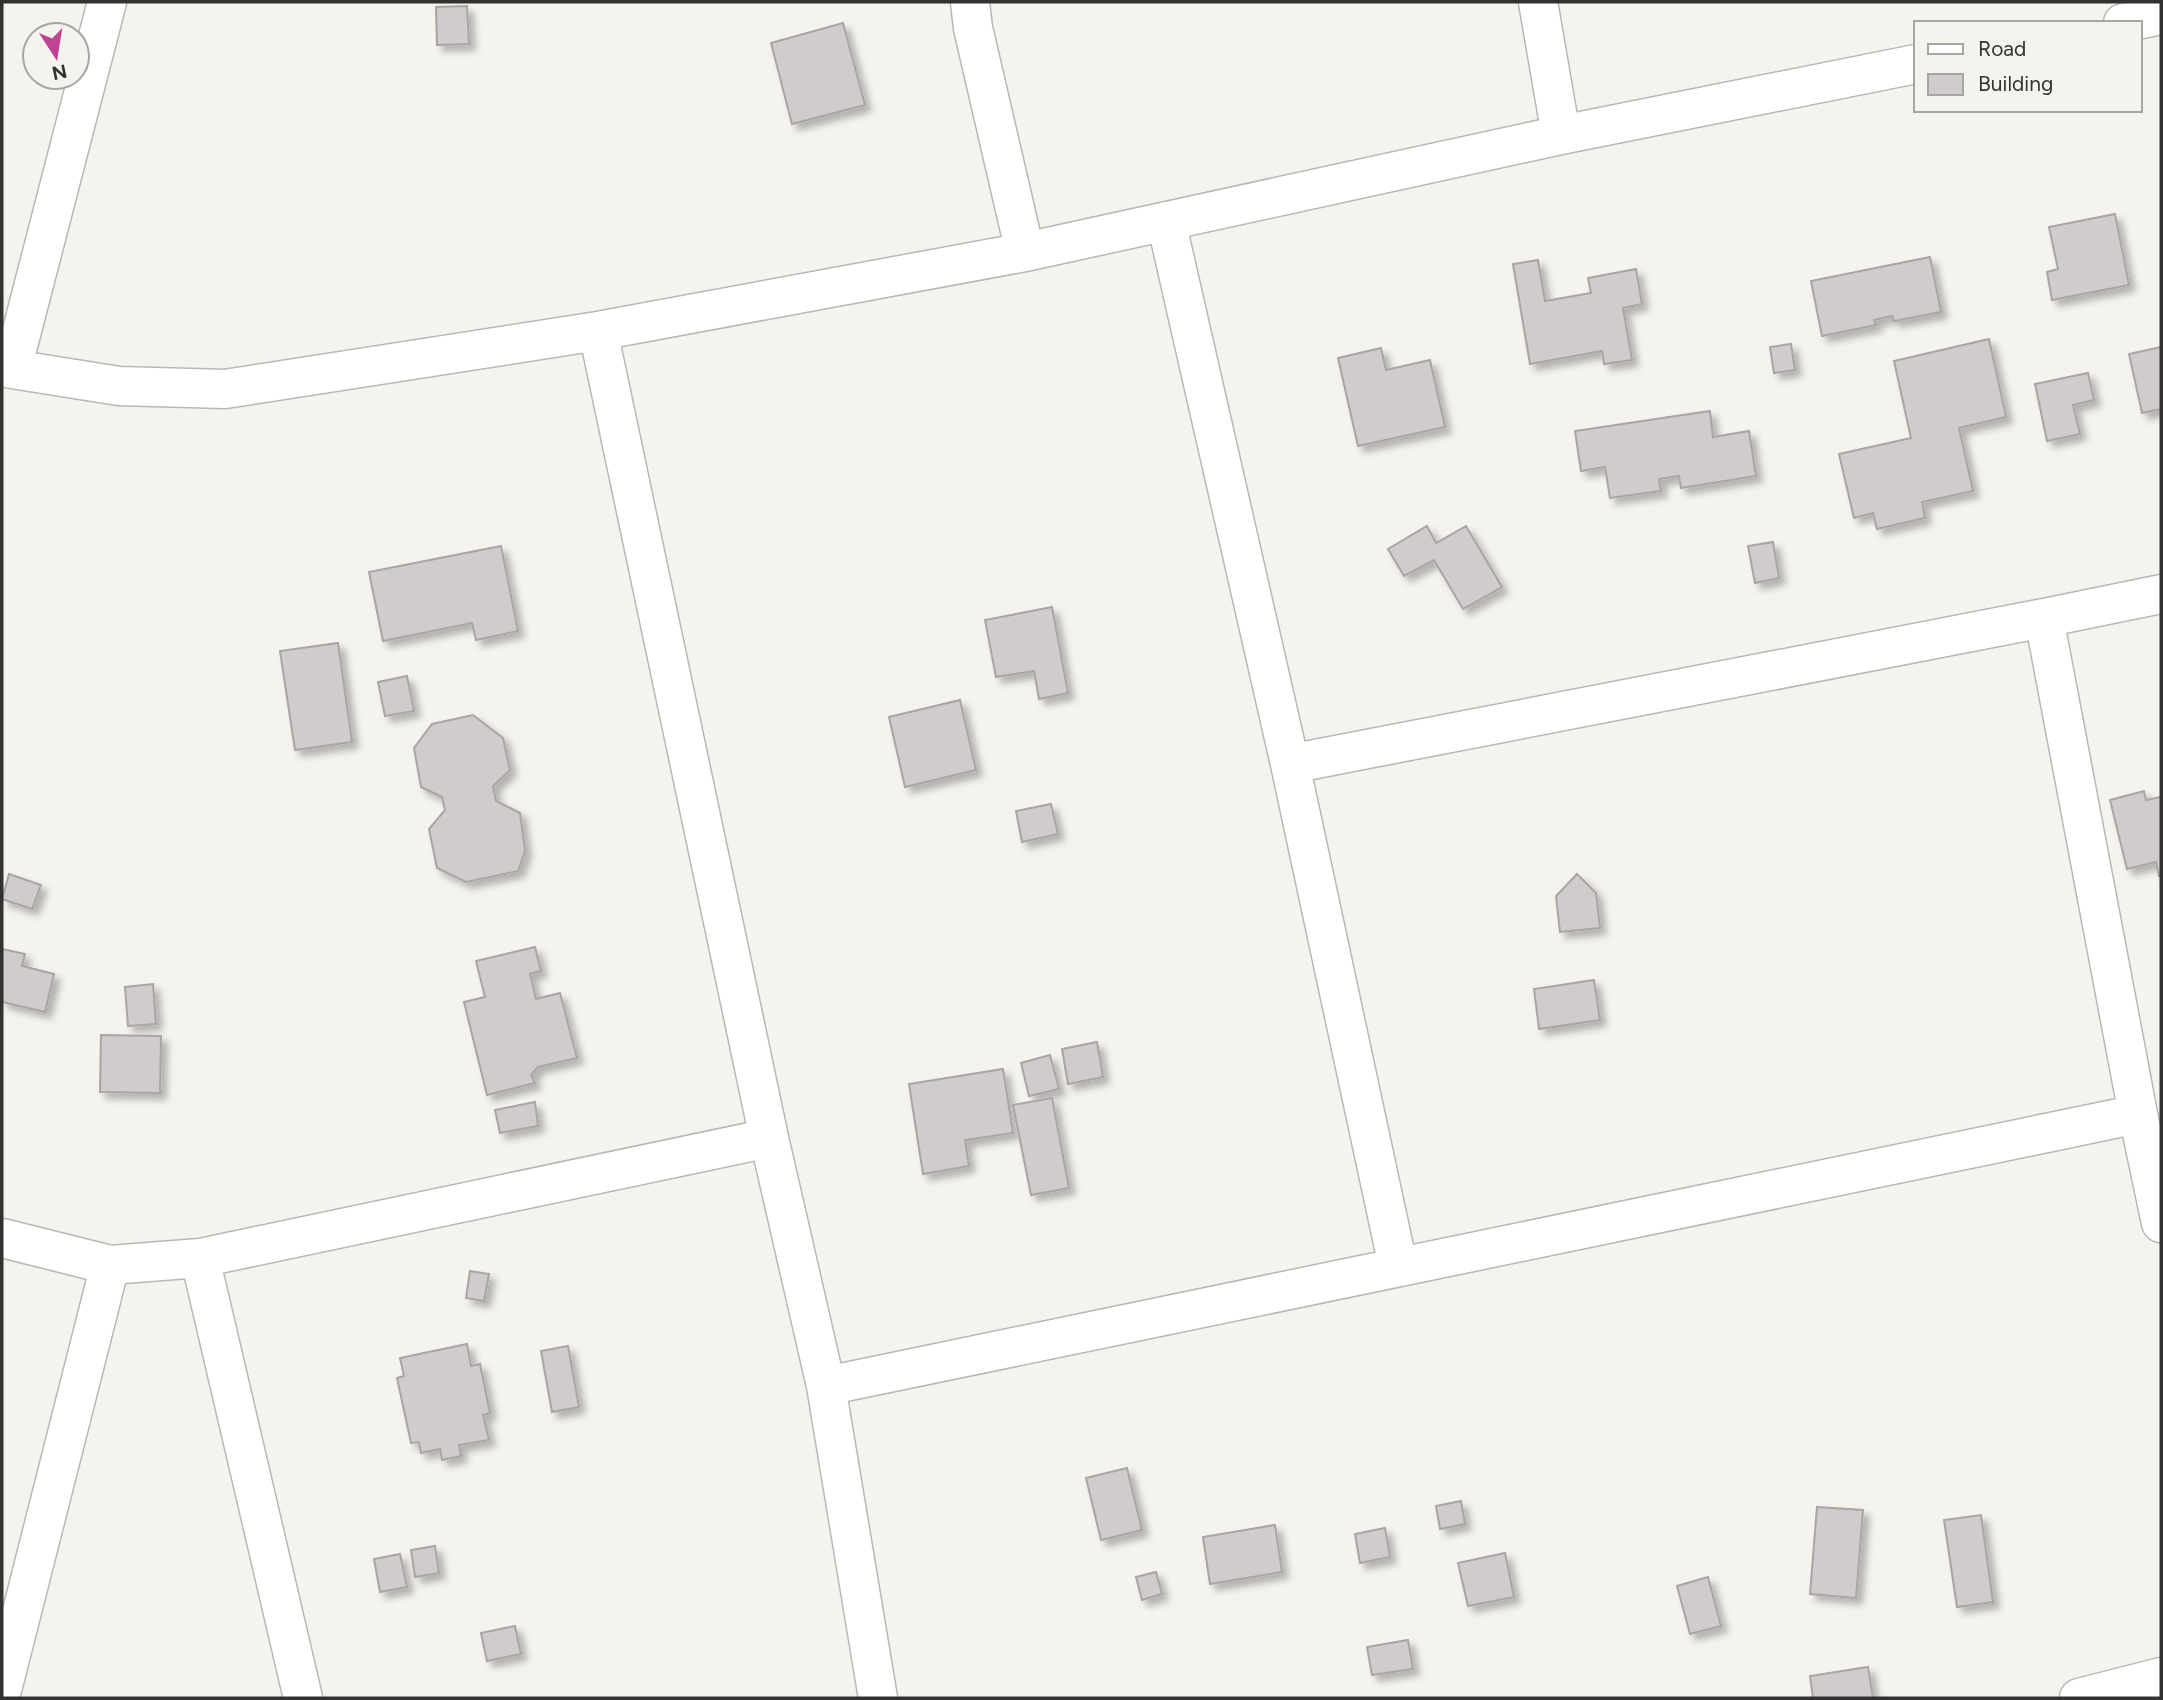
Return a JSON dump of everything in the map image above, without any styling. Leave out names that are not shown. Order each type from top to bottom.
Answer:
[{"type":"street","points":[[107,2],[7,368],[119,386],[225,389],[598,331],[1025,252],[1560,135],[1914,64]]},
{"type":"street","points":[[970,2],[973,28],[1025,252]]},
{"type":"street","points":[[1538,2],[1560,135]]},
{"type":"street","points":[[2132,21],[2161,15]]},
{"type":"street","points":[[1166,221],[1290,764],[1398,1266]]},
{"type":"street","points":[[598,331],[769,1138],[826,1386],[878,1698]]},
{"type":"street","points":[[1290,764],[2161,594]]},
{"type":"street","points":[[2044,618],[2161,1223]]},
{"type":"street","points":[[826,1386],[2138,1114]]},
{"type":"street","points":[[2,1238],[110,1265],[201,1258],[769,1138]]},
{"type":"street","points":[[201,1258],[303,1698]]},
{"type":"street","points":[[2,1690],[110,1265]]},
{"type":"street","points":[[2079,1698],[2161,1677]]},
{"type":"building","points":[[467,6],[469,44],[437,45],[436,7]]},
{"type":"building","points":[[843,23],[865,105],[792,124],[771,43]]},
{"type":"building","points":[[2115,214],[2129,285],[2052,300],[2047,272],[2058,269],[2049,227]]},
{"type":"building","points":[[1930,257],[1941,312],[1894,321],[1892,316],[1874,320],[1876,325],[1822,336],[1811,281]]},
{"type":"building","points":[[1538,260],[1545,301],[1591,293],[1588,278],[1636,269],[1642,304],[1623,308],[1632,360],[1604,364],[1602,351],[1530,364],[1513,264]]},
{"type":"building","points":[[1989,339],[2006,417],[1959,428],[1973,491],[1922,502],[1925,518],[1877,529],[1873,513],[1854,518],[1839,454],[1911,438],[1894,361]]},
{"type":"building","points":[[1791,344],[1795,370],[1774,373],[1770,347]]},
{"type":"building","points":[[2161,347],[2161,409],[2142,413],[2129,354]]},
{"type":"building","points":[[1381,348],[1386,370],[1430,360],[1445,427],[1358,446],[1338,358]]},
{"type":"building","points":[[2088,373],[2094,400],[2073,405],[2080,434],[2047,441],[2035,384]]},
{"type":"building","points":[[1710,411],[1713,437],[1749,431],[1756,476],[1681,488],[1679,476],[1659,479],[1661,491],[1610,498],[1605,467],[1581,471],[1575,431]]},
{"type":"building","points":[[1427,526],[1436,543],[1466,526],[1502,587],[1463,609],[1434,560],[1404,576],[1388,549]]},
{"type":"building","points":[[1773,542],[1779,578],[1755,583],[1748,546]]},
{"type":"building","points":[[501,546],[518,631],[476,640],[472,623],[383,641],[369,572]]},
{"type":"building","points":[[1052,607],[1068,693],[1039,699],[1034,671],[996,677],[985,620]]},
{"type":"building","points":[[338,643],[352,742],[295,750],[280,651]]},
{"type":"building","points":[[407,676],[414,711],[385,716],[378,682]]},
{"type":"building","points":[[960,700],[976,770],[905,787],[889,717]]},
{"type":"building","points":[[473,715],[503,738],[510,770],[493,786],[496,801],[520,813],[525,851],[518,871],[466,882],[437,868],[429,829],[445,810],[442,797],[421,787],[414,748],[432,724]]},
{"type":"building","points":[[2144,791],[2146,800],[2161,797],[2161,876],[2156,862],[2127,869],[2110,800]]},
{"type":"building","points":[[1051,804],[1058,834],[1022,842],[1016,811]]},
{"type":"building","points":[[9,874],[41,885],[32,909],[2,899]]},
{"type":"building","points":[[1577,874],[1596,893],[1600,928],[1560,932],[1556,896]]},
{"type":"building","points":[[535,947],[541,971],[530,974],[536,999],[560,993],[577,1058],[538,1067],[531,1075],[535,1083],[487,1095],[464,1002],[485,997],[476,961]]},
{"type":"building","points":[[2,949],[25,954],[22,966],[54,974],[45,1012],[2,1002]]},
{"type":"building","points":[[1594,980],[1600,1020],[1539,1029],[1534,989]]},
{"type":"building","points":[[153,984],[156,1024],[128,1026],[125,987]]},
{"type":"building","points":[[101,1035],[161,1036],[160,1093],[100,1092]]},
{"type":"building","points":[[1097,1042],[1103,1077],[1068,1084],[1062,1049]]},
{"type":"building","points":[[1050,1055],[1059,1089],[1029,1096],[1021,1063]]},
{"type":"building","points":[[1003,1069],[1013,1133],[965,1140],[969,1166],[923,1174],[909,1084]]},
{"type":"building","points":[[1052,1098],[1069,1188],[1031,1195],[1013,1105]]},
{"type":"building","points":[[535,1102],[538,1126],[500,1133],[495,1110]]},
{"type":"building","points":[[470,1271],[489,1274],[484,1301],[466,1298]]},
{"type":"building","points":[[467,1344],[471,1366],[480,1364],[490,1413],[483,1415],[489,1440],[459,1445],[461,1456],[442,1460],[440,1449],[421,1453],[419,1442],[411,1443],[397,1378],[404,1376],[400,1358]]},
{"type":"building","points":[[568,1346],[579,1407],[552,1412],[541,1351]]},
{"type":"building","points":[[1127,1468],[1142,1530],[1101,1540],[1086,1478]]},
{"type":"building","points":[[1461,1501],[1465,1524],[1440,1529],[1436,1506]]},
{"type":"building","points":[[1817,1507],[1863,1510],[1856,1598],[1810,1594]]},
{"type":"building","points":[[1981,1515],[1993,1602],[1957,1607],[1944,1520]]},
{"type":"building","points":[[1275,1525],[1282,1572],[1210,1584],[1203,1537]]},
{"type":"building","points":[[1385,1528],[1390,1557],[1360,1563],[1355,1534]]},
{"type":"building","points":[[435,1546],[439,1573],[415,1577],[411,1550]]},
{"type":"building","points":[[1505,1553],[1514,1597],[1468,1606],[1458,1563]]},
{"type":"building","points":[[400,1554],[407,1587],[380,1592],[374,1559]]},
{"type":"building","points":[[1156,1572],[1162,1594],[1142,1600],[1136,1577]]},
{"type":"building","points":[[1708,1577],[1721,1626],[1690,1634],[1677,1586]]},
{"type":"building","points":[[515,1626],[521,1654],[487,1661],[481,1633]]},
{"type":"building","points":[[1408,1640],[1413,1669],[1372,1675],[1367,1647]]},
{"type":"building","points":[[1868,1667],[1873,1698],[1813,1698],[1810,1676]]}]
